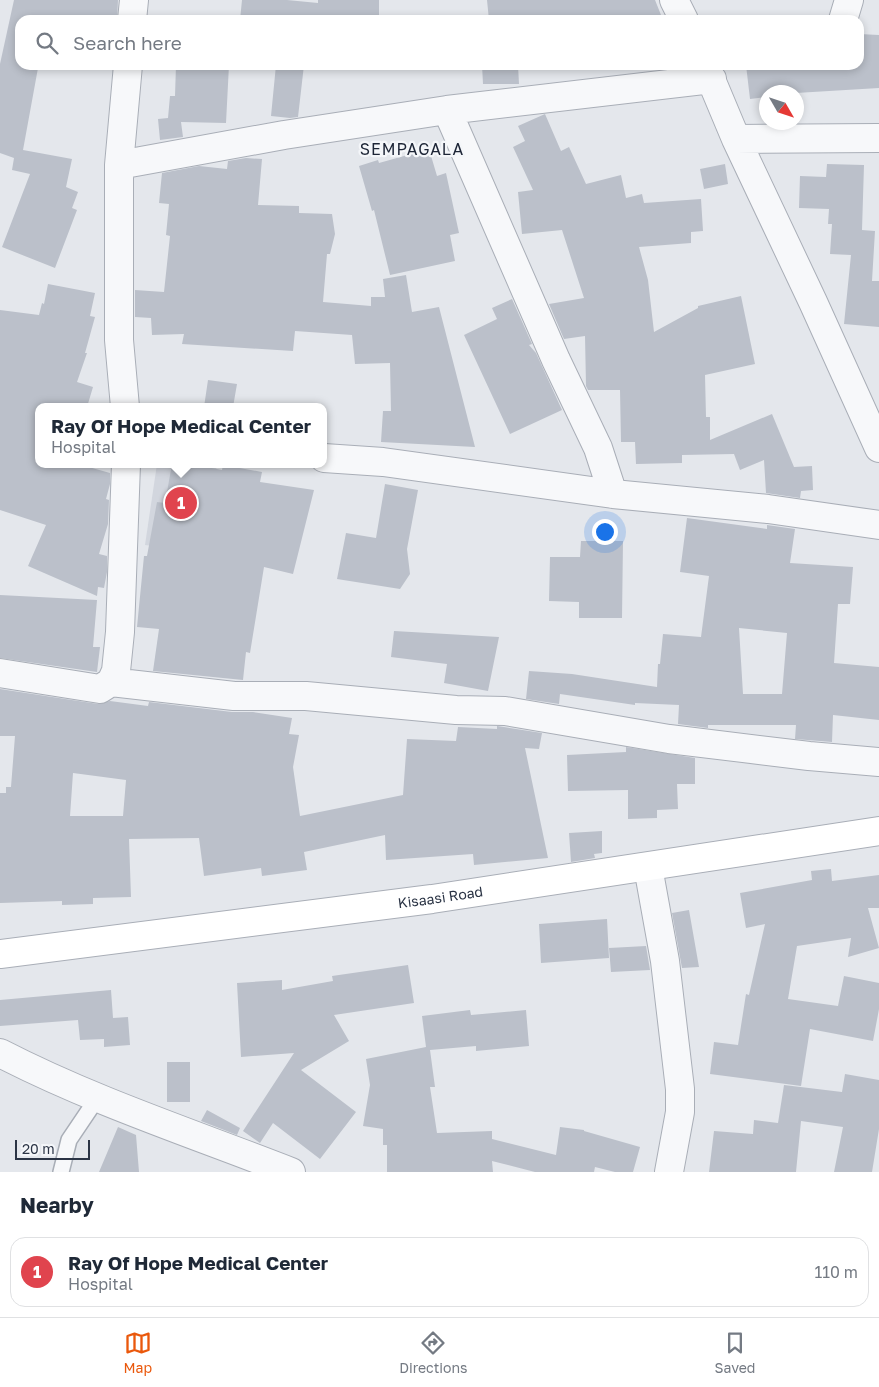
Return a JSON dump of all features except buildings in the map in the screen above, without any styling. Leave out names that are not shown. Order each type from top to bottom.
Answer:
[{"type":"main road","name":"Kisaasi Road","points":[[0,954],[432,899],[879,831]]},
{"type":"street","points":[[132,15],[134,0]]},
{"type":"street","points":[[674,0],[682,15]]},
{"type":"street","points":[[844,15],[849,0]]},
{"type":"street","points":[[124,403],[119,340],[119,165],[128,70]]},
{"type":"street","points":[[119,165],[284,135],[708,72],[736,139],[814,302],[871,414],[879,448]]},
{"type":"street","points":[[447,110],[556,360],[598,448],[613,494]]},
{"type":"street","points":[[736,139],[879,138]]},
{"type":"street","points":[[327,458],[383,462],[613,494],[768,509],[879,525]]},
{"type":"street","points":[[0,673],[100,689],[111,682],[116,671],[120,632],[126,468]]},
{"type":"street","points":[[111,682],[234,696],[306,696],[456,710],[505,711],[669,738],[809,756],[879,762]]},
{"type":"street","points":[[648,867],[665,961],[680,1089],[680,1112],[669,1172]]},
{"type":"street","points":[[0,1053],[41,1074],[98,1098],[291,1172]]},
{"type":"lane","points":[[61,1172],[69,1140],[98,1098]]},
{"type":"shaded area","points":[[156,468],[216,468],[204,553],[145,545]]},
{"type":"place","name":"Ray Of Hope Medical Center","points":[[181,503]]},
{"type":"district","name":"SEMPAGALA","points":[[412,149]]}]
